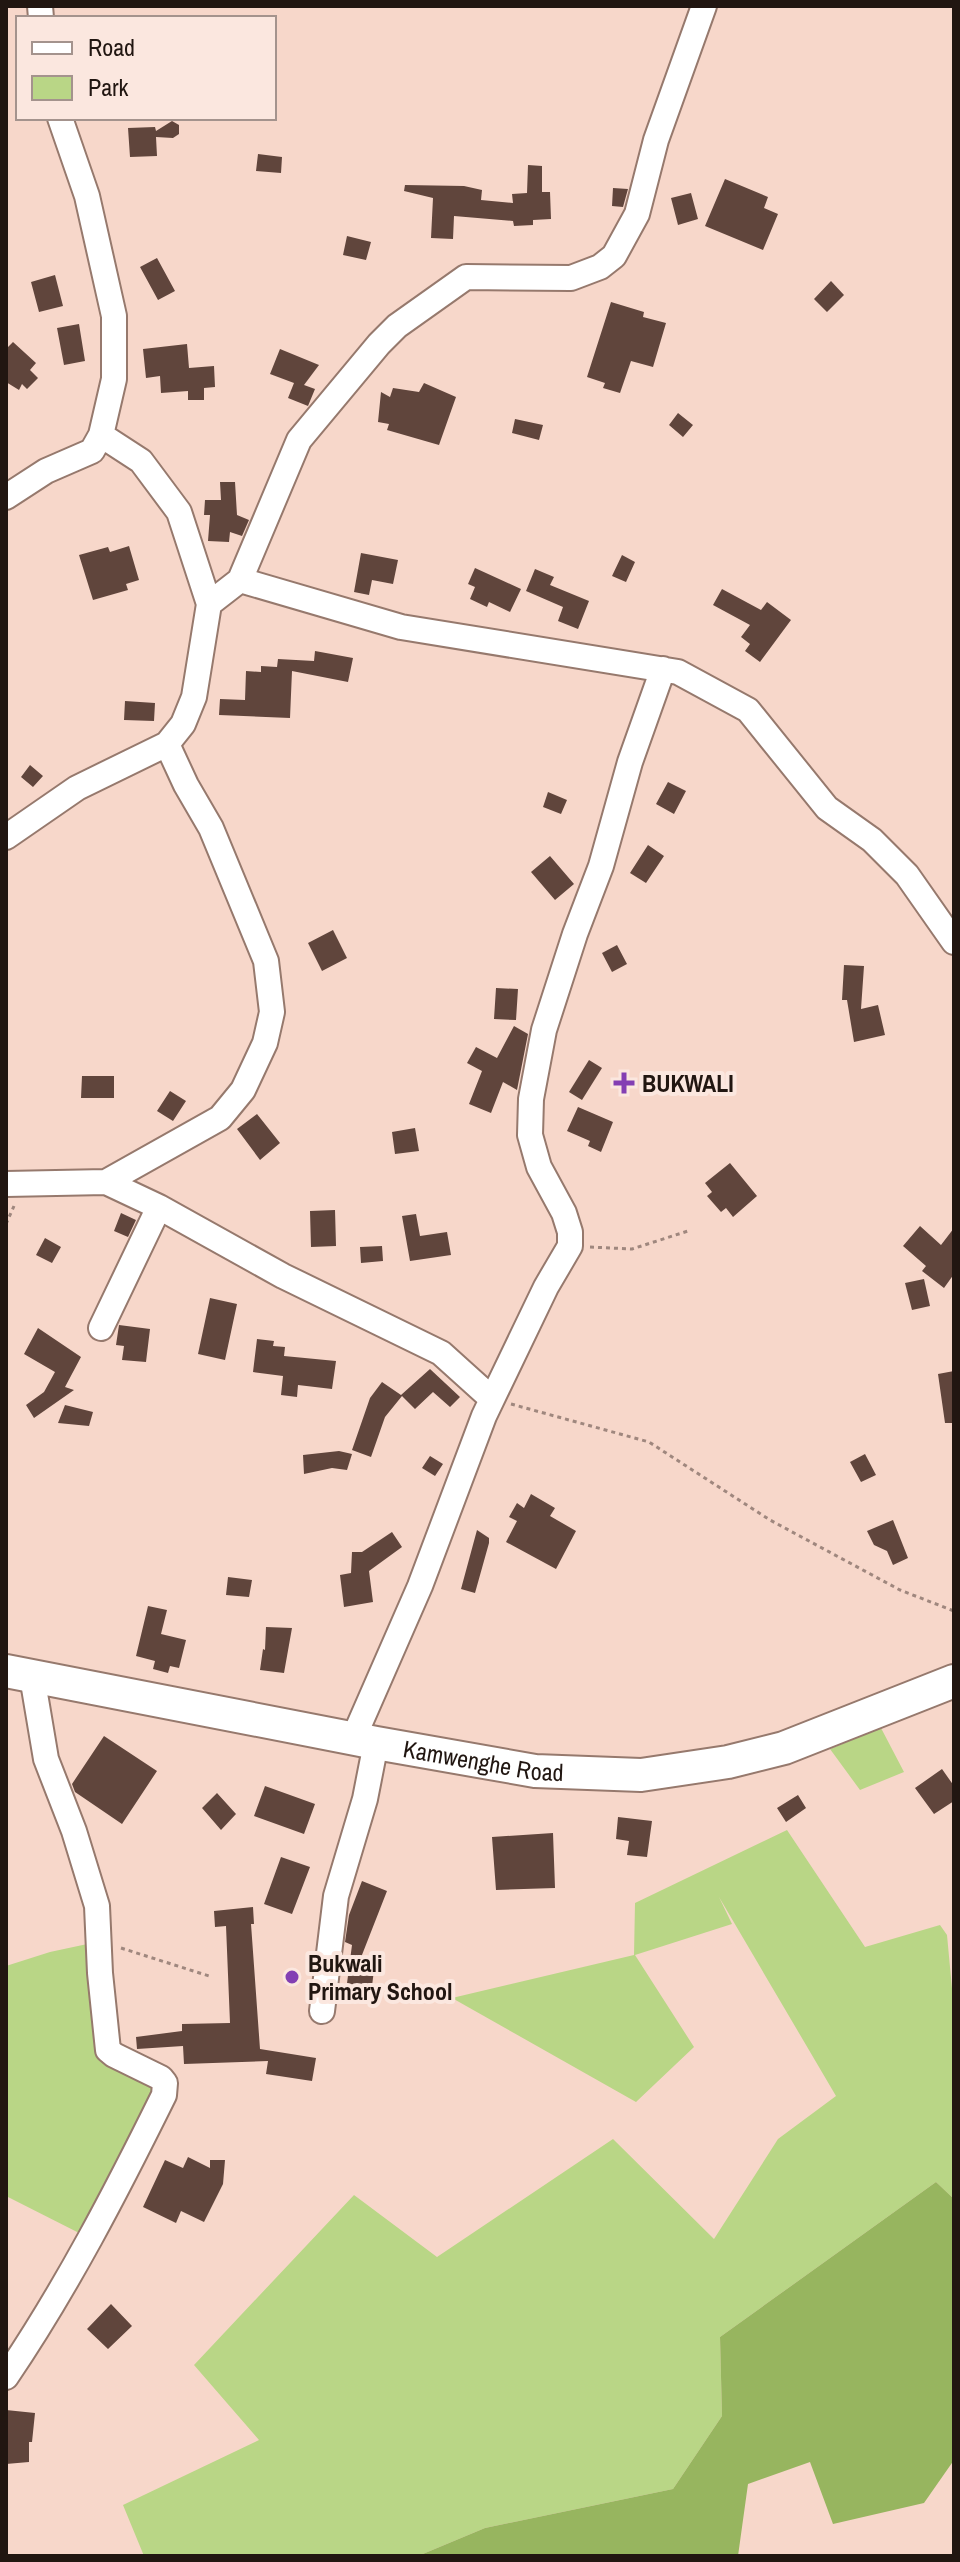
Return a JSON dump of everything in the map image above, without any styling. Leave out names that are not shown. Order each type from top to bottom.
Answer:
[{"type":"main road","name":"Kamwenghe Road","points":[[19,1673],[364,1741],[535,1771],[641,1775],[728,1762],[784,1748],[954,1681]]},
{"type":"street","points":[[209,604],[240,580],[299,440],[387,334],[466,277],[571,278],[600,267],[614,256],[639,209],[656,140],[704,6]]},
{"type":"street","points":[[6,497],[46,471],[92,451],[101,435],[114,379],[114,316],[87,196],[61,120]]},
{"type":"street","points":[[6,837],[77,788],[167,744],[183,724],[194,697],[209,604],[179,512],[141,461],[101,435]]},
{"type":"street","points":[[240,580],[401,627],[678,672],[748,710],[827,808],[872,840],[907,875],[954,942]]},
{"type":"street","points":[[322,2011],[336,1896],[365,1799],[364,1741],[492,1399],[546,1287],[570,1246],[570,1232],[564,1213],[539,1167],[530,1135],[531,1099],[544,1030],[601,866],[630,762],[663,669]]},
{"type":"street","points":[[106,1182],[220,1118],[243,1090],[265,1043],[272,1012],[266,961],[211,828],[167,744]]},
{"type":"street","points":[[6,1184],[106,1182],[159,1207],[283,1276],[441,1353],[492,1399]]},
{"type":"street","points":[[101,1328],[159,1207]]},
{"type":"street","points":[[6,2377],[33,2339],[98,2227],[164,2095],[165,2083],[108,2050],[97,1906],[19,1673]]},
{"type":"path","points":[[570,1246],[632,1249],[688,1231]]},
{"type":"path","points":[[492,1399],[649,1442],[770,1520],[900,1590],[954,1611]]},
{"type":"path","points":[[99,1941],[209,1976]]},
{"type":"green space","points":[[881,1728],[904,1772],[860,1790],[830,1749]]},
{"type":"green space","points":[[787,1830],[865,1947],[940,1925],[947,1935],[954,2010],[954,2199],[936,2182],[720,2337],[722,2416],[673,2489],[485,2528],[418,2556],[144,2556],[123,2505],[259,2440],[194,2365],[354,2195],[437,2257],[613,2139],[714,2239],[778,2139],[836,2096],[719,1897],[732,1924],[635,1955],[694,2047],[636,2102],[452,1998],[634,1955],[635,1903]]},
{"type":"green space","points":[[106,1940],[112,2057],[159,2085],[87,2237],[6,2196],[6,1966],[50,1952]]},
{"type":"green space","points":[[936,2182],[954,2199],[954,2460],[924,2503],[833,2524],[810,2462],[748,2484],[738,2556],[418,2556],[485,2528],[673,2489],[722,2416],[720,2337]]},
{"type":"building","points":[[172,121],[179,125],[179,134],[173,138],[156,137],[157,156],[130,157],[128,128],[155,127],[156,131]]},
{"type":"building","points":[[258,154],[282,157],[281,173],[256,171]]},
{"type":"building","points":[[528,165],[542,166],[542,192],[550,192],[551,219],[533,220],[533,225],[514,226],[513,221],[454,216],[453,239],[431,238],[433,198],[404,191],[405,185],[464,186],[482,190],[481,200],[513,203],[512,194],[527,193]]},
{"type":"building","points":[[725,179],[768,197],[764,208],[778,214],[763,250],[705,226]]},
{"type":"building","points":[[613,188],[628,189],[623,207],[612,206]]},
{"type":"building","points":[[691,193],[698,219],[678,225],[671,198]]},
{"type":"building","points":[[347,236],[371,242],[366,260],[343,255]]},
{"type":"building","points":[[157,258],[175,291],[158,300],[140,267]]},
{"type":"building","points":[[55,275],[63,306],[39,312],[31,282]]},
{"type":"building","points":[[831,281],[844,295],[827,312],[814,299]]},
{"type":"building","points":[[611,302],[644,312],[643,317],[666,323],[653,367],[631,361],[620,393],[603,388],[605,383],[587,377]]},
{"type":"building","points":[[79,324],[85,361],[64,365],[57,328]]},
{"type":"building","points":[[13,342],[36,363],[30,370],[38,378],[27,389],[22,384],[19,390],[6,382],[6,349]]},
{"type":"building","points":[[187,344],[189,368],[214,366],[215,387],[204,388],[204,400],[188,400],[188,391],[161,393],[160,376],[146,378],[143,349]]},
{"type":"building","points":[[280,349],[319,365],[304,385],[315,389],[308,406],[288,398],[294,383],[270,374]]},
{"type":"building","points":[[424,383],[456,397],[439,445],[387,430],[389,424],[378,422],[381,392],[390,397],[393,388],[419,392]]},
{"type":"building","points":[[678,413],[693,425],[683,437],[669,425]]},
{"type":"building","points":[[515,419],[543,425],[539,440],[512,433]]},
{"type":"building","points":[[220,482],[235,482],[237,515],[249,520],[242,536],[230,532],[229,542],[208,541],[210,515],[204,515],[205,500],[221,500]]},
{"type":"building","points":[[129,546],[139,580],[126,584],[128,590],[93,600],[79,555],[108,547],[110,552]]},
{"type":"building","points":[[361,553],[398,560],[393,584],[372,580],[369,595],[354,592]]},
{"type":"building","points":[[622,555],[635,562],[626,582],[612,576]]},
{"type":"building","points":[[475,568],[521,589],[510,612],[489,602],[487,607],[470,599],[475,587],[468,584]]},
{"type":"building","points":[[535,569],[554,577],[550,585],[589,601],[578,629],[558,621],[563,607],[526,591]]},
{"type":"building","points":[[722,589],[761,610],[767,602],[791,620],[760,662],[745,651],[750,644],[741,637],[750,625],[713,605]]},
{"type":"building","points":[[315,651],[353,658],[348,682],[292,671],[290,718],[219,715],[220,699],[245,700],[246,671],[261,672],[261,666],[277,667],[278,659],[314,661]]},
{"type":"building","points":[[125,701],[155,703],[154,721],[124,720]]},
{"type":"building","points":[[30,765],[43,776],[33,787],[21,777]]},
{"type":"building","points":[[668,782],[686,791],[674,814],[656,804]]},
{"type":"building","points":[[548,792],[567,800],[561,814],[543,807]]},
{"type":"building","points":[[648,845],[664,856],[646,883],[630,873]]},
{"type":"building","points":[[550,856],[574,884],[555,900],[531,872]]},
{"type":"building","points":[[333,930],[347,958],[322,971],[308,943]]},
{"type":"building","points":[[617,945],[627,964],[612,972],[602,953]]},
{"type":"building","points":[[844,965],[864,966],[861,1009],[878,1005],[885,1035],[854,1042],[847,1000],[842,1000]]},
{"type":"building","points":[[496,988],[518,989],[516,1020],[494,1019]]},
{"type":"building","points":[[514,1026],[528,1034],[517,1090],[503,1082],[491,1113],[469,1104],[482,1071],[467,1063],[476,1047],[497,1058]]},
{"type":"building","points":[[589,1060],[602,1068],[582,1100],[569,1092]]},
{"type":"building","points":[[82,1076],[114,1076],[114,1098],[81,1098]]},
{"type":"building","points":[[170,1091],[186,1101],[173,1121],[157,1111]]},
{"type":"building","points":[[578,1107],[613,1122],[601,1152],[588,1146],[590,1141],[567,1131]]},
{"type":"building","points":[[257,1114],[280,1143],[260,1160],[237,1129]]},
{"type":"building","points":[[415,1128],[419,1151],[395,1154],[392,1132]]},
{"type":"building","points":[[730,1163],[757,1196],[733,1217],[726,1208],[721,1212],[707,1196],[712,1192],[705,1183]]},
{"type":"building","points":[[335,1210],[336,1246],[311,1247],[310,1211]]},
{"type":"building","points":[[121,1213],[136,1220],[128,1237],[114,1231]]},
{"type":"building","points":[[416,1214],[420,1236],[447,1232],[451,1255],[410,1261],[402,1216]]},
{"type":"building","points":[[920,1226],[941,1245],[954,1228],[954,1274],[944,1288],[922,1271],[926,1266],[903,1246]]},
{"type":"building","points":[[45,1238],[61,1247],[52,1263],[36,1255]]},
{"type":"building","points":[[382,1246],[383,1261],[361,1263],[360,1247]]},
{"type":"building","points":[[924,1279],[930,1306],[912,1310],[905,1283]]},
{"type":"building","points":[[210,1298],[237,1304],[225,1360],[198,1354]]},
{"type":"building","points":[[119,1325],[150,1329],[146,1362],[122,1360],[124,1346],[116,1345]]},
{"type":"building","points":[[38,1328],[81,1357],[65,1387],[74,1390],[34,1418],[26,1405],[44,1392],[55,1372],[24,1354]]},
{"type":"building","points":[[257,1339],[274,1341],[273,1346],[285,1347],[284,1356],[336,1361],[332,1389],[298,1385],[297,1397],[281,1395],[283,1376],[253,1372]]},
{"type":"building","points":[[430,1369],[460,1397],[450,1407],[433,1392],[415,1409],[402,1396],[385,1417],[371,1457],[352,1450],[370,1398],[382,1382],[401,1395]]},
{"type":"building","points":[[954,1371],[954,1423],[945,1423],[938,1374]]},
{"type":"building","points":[[65,1405],[93,1412],[89,1426],[58,1423]]},
{"type":"building","points":[[339,1451],[352,1454],[347,1470],[332,1468],[304,1474],[303,1455]]},
{"type":"building","points":[[865,1454],[876,1475],[861,1482],[850,1462]]},
{"type":"building","points":[[430,1456],[443,1464],[435,1476],[422,1468]]},
{"type":"building","points":[[531,1494],[555,1508],[550,1516],[576,1531],[556,1569],[506,1542],[517,1521],[509,1517],[517,1503],[524,1508]]},
{"type":"building","points":[[893,1520],[908,1558],[893,1565],[887,1551],[874,1545],[867,1531]]},
{"type":"building","points":[[477,1530],[489,1538],[489,1543],[475,1593],[461,1589]]},
{"type":"building","points":[[392,1532],[402,1547],[369,1571],[373,1602],[344,1607],[340,1575],[351,1573],[352,1552],[362,1552]]},
{"type":"building","points":[[228,1577],[252,1580],[249,1597],[226,1595]]},
{"type":"building","points":[[148,1606],[167,1610],[161,1634],[186,1640],[179,1668],[170,1666],[168,1673],[153,1669],[155,1661],[136,1656]]},
{"type":"building","points":[[266,1627],[292,1628],[284,1673],[260,1670]]},
{"type":"building","points":[[104,1736],[157,1771],[122,1824],[75,1792],[72,1784]]},
{"type":"building","points":[[942,1769],[954,1786],[954,1801],[934,1814],[915,1788]]},
{"type":"building","points":[[265,1786],[315,1804],[304,1834],[254,1816]]},
{"type":"building","points":[[217,1793],[236,1814],[221,1830],[202,1808]]},
{"type":"building","points":[[798,1795],[806,1808],[786,1822],[777,1808]]},
{"type":"building","points":[[618,1817],[652,1821],[647,1857],[627,1855],[629,1841],[616,1839]]},
{"type":"building","points":[[553,1833],[555,1888],[496,1890],[492,1837]]},
{"type":"building","points":[[281,1857],[310,1867],[292,1914],[264,1904]]},
{"type":"building","points":[[362,1881],[387,1891],[360,1960],[375,1962],[371,1994],[346,1991],[352,1945],[345,1942],[349,1915]]},
{"type":"building","points":[[253,1907],[254,1924],[251,1924],[260,2049],[316,2058],[312,2081],[266,2074],[268,2061],[184,2064],[183,2046],[137,2049],[136,2037],[182,2031],[182,2024],[230,2023],[226,1926],[215,1927],[214,1911]]},
{"type":"building","points":[[188,2157],[210,2168],[210,2160],[225,2160],[223,2184],[204,2222],[181,2211],[176,2223],[143,2207],[165,2160],[183,2168]]},
{"type":"building","points":[[111,2304],[132,2326],[108,2349],[87,2329]]},
{"type":"building","points":[[6,2410],[35,2413],[32,2442],[29,2442],[29,2462],[6,2464]]},
{"type":"place","name":"BUKWALI","points":[[624,1083]]},
{"type":"place","name":"Bukwali Primary School","points":[[292,1977]]}]
